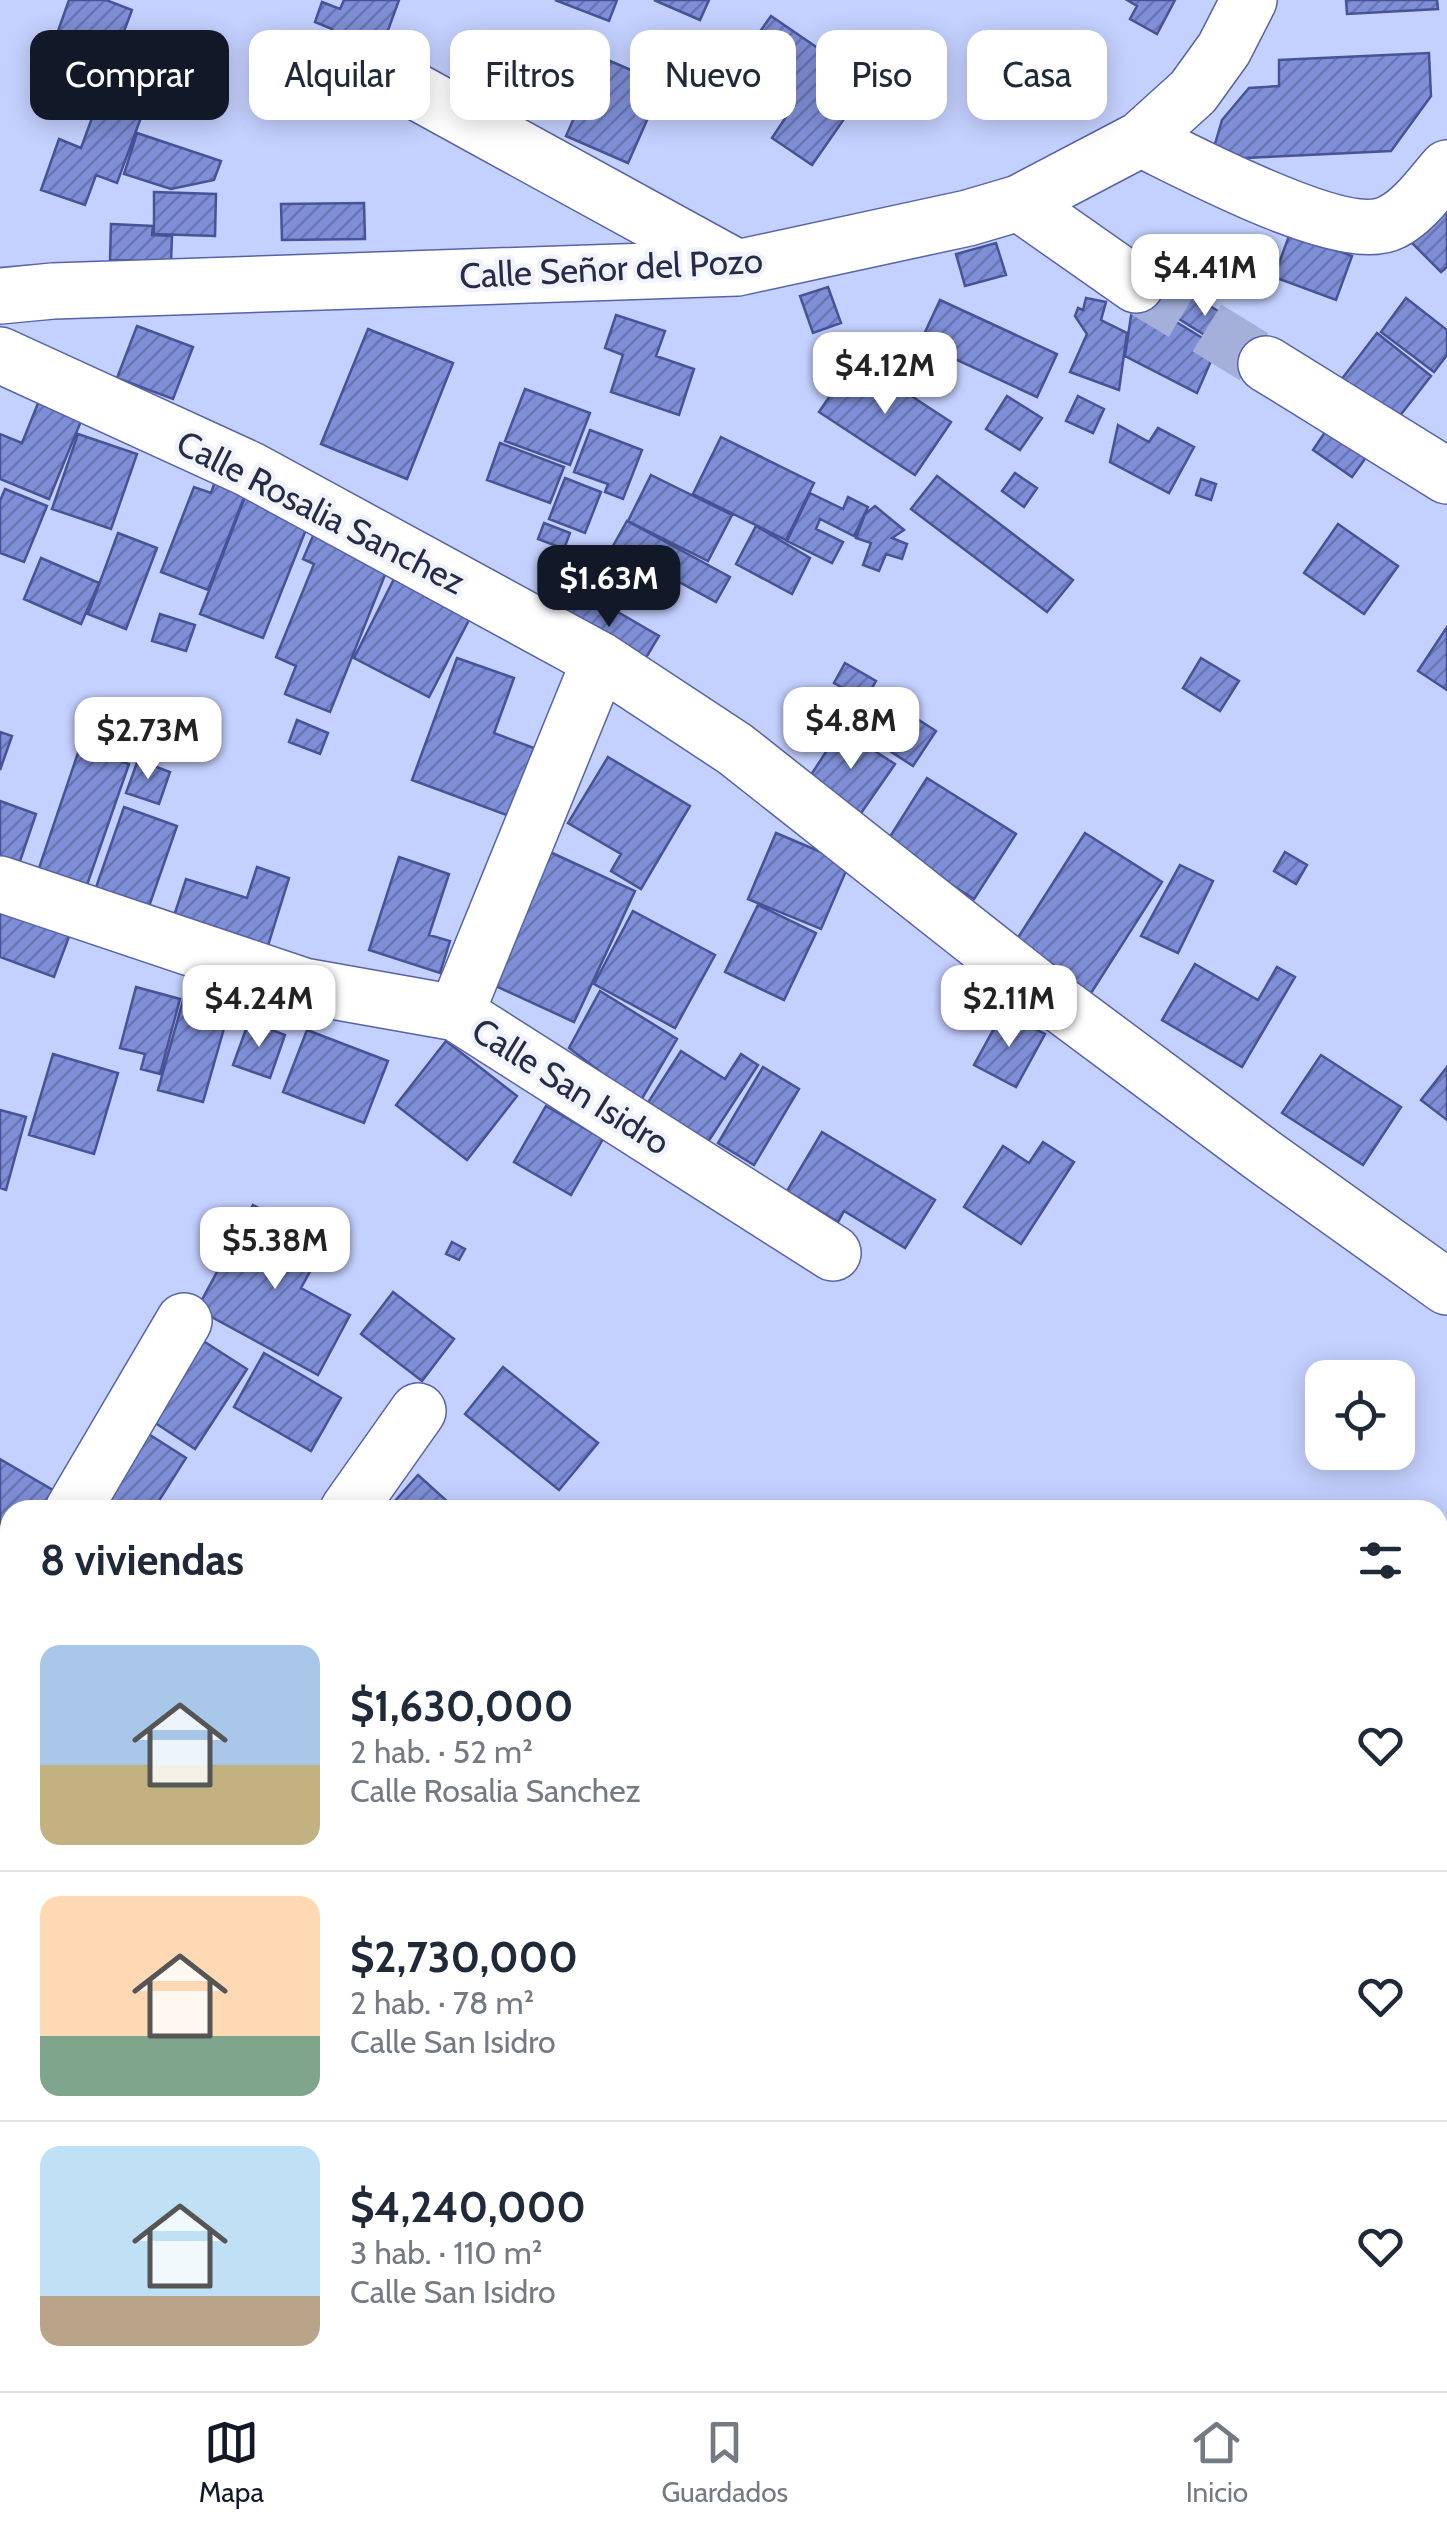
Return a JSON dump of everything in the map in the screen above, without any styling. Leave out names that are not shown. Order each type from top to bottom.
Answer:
[{"type":"street","name":"Calle Señor del Pozo","points":[[0,296],[737,268],[968,218],[1019,203],[1142,139],[1192,92],[1224,49],[1249,0]]},
{"type":"street","points":[[430,98],[737,268]]},
{"type":"street","points":[[1142,139],[1295,211],[1369,228],[1391,223],[1447,168]]},
{"type":"street","points":[[1019,203],[1136,285]]},
{"type":"street","name":"Calle Rosalia Sanchez","points":[[0,355],[249,469],[600,660],[734,749],[1055,1000],[1447,1287]]},
{"type":"street","points":[[1266,364],[1447,476]]},
{"type":"street","points":[[456,1012],[600,660]]},
{"type":"street","name":"Calle San Isidro","points":[[0,884],[304,986],[456,1012],[833,1253]]},
{"type":"street","points":[[79,1500],[184,1321]]},
{"type":"street","points":[[355,1500],[418,1412]]},
{"type":"building","points":[[69,0],[106,0],[132,10],[125,30],[58,30]]},
{"type":"building","points":[[344,0],[399,0],[388,30],[332,30],[315,22],[322,2],[340,9]]},
{"type":"building","points":[[555,0],[617,0],[609,21]]},
{"type":"building","points":[[654,0],[709,0],[700,20]]},
{"type":"building","points":[[1127,0],[1175,0],[1157,34],[1130,19],[1137,6]]},
{"type":"building","points":[[1346,0],[1437,0],[1438,9],[1347,14]]},
{"type":"building","points":[[771,16],[791,30],[761,30]]},
{"type":"building","points":[[796,33],[816,47],[816,120],[843,120],[812,165],[772,138],[784,120],[796,120]]},
{"type":"building","points":[[1429,53],[1431,96],[1391,151],[1223,159],[1215,144],[1222,120],[1249,88],[1279,86],[1279,60]]},
{"type":"building","points":[[610,61],[630,70],[630,120],[647,120],[628,163],[566,136],[573,120],[610,120]]},
{"type":"building","points":[[91,120],[140,120],[117,183],[96,175],[85,205],[41,190],[59,139],[81,148]]},
{"type":"building","points":[[137,133],[221,161],[214,180],[171,189],[124,174]]},
{"type":"building","points":[[154,192],[216,194],[215,236],[154,234]]},
{"type":"building","points":[[1447,198],[1447,267],[1441,272],[1407,238]]},
{"type":"building","points":[[364,203],[365,239],[282,240],[281,204]]},
{"type":"building","points":[[111,224],[153,226],[152,235],[172,236],[171,262],[110,260]]},
{"type":"building","points":[[1290,233],[1352,256],[1336,300],[1274,277]]},
{"type":"building","points":[[996,243],[1006,275],[965,286],[956,254]]},
{"type":"building","points":[[1148,268],[1275,346],[1261,370],[1134,291]]},
{"type":"building","points":[[828,287],[841,323],[813,333],[800,296]]},
{"type":"building","points":[[1134,296],[1217,347],[1197,393],[1125,356]]},
{"type":"building","points":[[1086,298],[1106,302],[1101,320],[1127,333],[1119,390],[1070,372],[1087,334],[1075,316],[1078,308],[1083,310]]},
{"type":"building","points":[[1406,298],[1447,330],[1447,355],[1434,372],[1381,332]]},
{"type":"building","points":[[940,300],[1057,354],[1037,397],[920,343]]},
{"type":"building","points":[[616,315],[665,331],[656,356],[694,369],[679,415],[611,392],[623,355],[605,348]]},
{"type":"building","points":[[137,326],[193,347],[173,399],[117,378]]},
{"type":"building","points":[[368,329],[453,363],[407,479],[321,444]]},
{"type":"building","points":[[1377,333],[1431,376],[1395,422],[1341,380]]},
{"type":"building","points":[[855,359],[951,422],[915,475],[819,412]]},
{"type":"building","points":[[525,389],[590,413],[570,465],[505,441]]},
{"type":"building","points":[[43,391],[86,409],[49,499],[0,479],[0,434],[22,443]]},
{"type":"building","points":[[1007,396],[1042,418],[1020,450],[986,429]]},
{"type":"building","points":[[1078,396],[1104,409],[1093,433],[1066,421]]},
{"type":"building","points":[[1332,422],[1372,449],[1352,477],[1313,450]]},
{"type":"building","points":[[1118,425],[1149,442],[1158,428],[1194,447],[1169,493],[1110,462]]},
{"type":"building","points":[[590,430],[642,450],[623,499],[605,492],[608,484],[574,472]]},
{"type":"building","points":[[78,434],[137,454],[111,529],[52,509]]},
{"type":"building","points":[[721,437],[814,483],[786,540],[693,494]]},
{"type":"building","points":[[500,443],[564,467],[550,503],[487,480]]},
{"type":"building","points":[[1015,473],[1037,488],[1024,507],[1002,491]]},
{"type":"building","points":[[651,475],[732,515],[708,561],[628,521]]},
{"type":"building","points":[[217,476],[248,487],[208,590],[161,572],[194,487],[211,493]]},
{"type":"building","points":[[937,476],[1073,580],[1047,612],[911,509]]},
{"type":"building","points":[[565,478],[601,492],[585,533],[549,519]]},
{"type":"building","points":[[1201,479],[1216,484],[1211,500],[1196,495]]},
{"type":"building","points":[[5,489],[47,506],[24,562],[0,553],[0,501]]},
{"type":"building","points":[[810,493],[843,509],[848,497],[868,507],[854,536],[820,519],[816,529],[843,542],[832,563],[787,541]]},
{"type":"building","points":[[245,497],[309,522],[263,638],[200,614]]},
{"type":"building","points":[[875,506],[904,530],[892,538],[907,544],[902,559],[886,554],[879,571],[863,565],[871,543],[856,538],[865,514]]},
{"type":"building","points":[[627,521],[730,577],[716,602],[613,546]]},
{"type":"building","points":[[544,523],[570,533],[564,549],[538,539]]},
{"type":"building","points":[[1338,524],[1398,566],[1364,614],[1304,573]]},
{"type":"building","points":[[756,526],[810,558],[792,594],[736,564]]},
{"type":"building","points":[[316,529],[391,560],[330,712],[285,694],[296,666],[276,657],[314,564],[303,559]]},
{"type":"building","points":[[118,533],[157,548],[126,629],[88,614]]},
{"type":"building","points":[[41,558],[99,583],[81,624],[24,599]]},
{"type":"building","points":[[394,579],[470,618],[429,697],[354,658]]},
{"type":"building","points":[[580,590],[659,636],[638,671],[559,625]]},
{"type":"building","points":[[160,614],[195,625],[186,651],[152,641]]},
{"type":"building","points":[[1447,627],[1447,690],[1418,671]]},
{"type":"building","points":[[457,658],[514,678],[494,733],[534,748],[509,816],[412,780]]},
{"type":"building","points":[[1201,658],[1239,681],[1220,711],[1183,688]]},
{"type":"building","points":[[845,663],[876,681],[865,700],[834,683]]},
{"type":"building","points":[[885,698],[936,731],[913,766],[862,733]]},
{"type":"building","points":[[297,720],[328,733],[320,754],[289,742]]},
{"type":"building","points":[[841,729],[895,764],[859,816],[807,781]]},
{"type":"building","points":[[0,732],[12,736],[0,770]]},
{"type":"building","points":[[80,747],[129,764],[86,888],[38,871]]},
{"type":"building","points":[[608,757],[690,806],[641,889],[611,871],[621,854],[568,823]]},
{"type":"building","points":[[138,760],[170,772],[159,804],[126,793]]},
{"type":"building","points":[[927,778],[1016,834],[974,899],[886,843]]},
{"type":"building","points":[[0,801],[36,814],[18,867],[0,861]]},
{"type":"building","points":[[124,807],[177,826],[146,915],[93,896]]},
{"type":"building","points":[[776,833],[849,864],[821,929],[748,899]]},
{"type":"building","points":[[1085,833],[1162,882],[1091,993],[1014,944]]},
{"type":"building","points":[[550,852],[635,891],[574,1022],[489,983]]},
{"type":"building","points":[[1285,852],[1307,865],[1296,884],[1274,871]]},
{"type":"building","points":[[399,857],[449,874],[429,935],[450,941],[440,973],[369,950]]},
{"type":"building","points":[[1180,865],[1213,881],[1178,953],[1141,936]]},
{"type":"building","points":[[257,867],[289,878],[266,952],[172,922],[186,879],[247,898]]},
{"type":"building","points":[[0,896],[74,923],[54,977],[0,957]]},
{"type":"building","points":[[758,905],[816,933],[784,1000],[725,972]]},
{"type":"building","points":[[633,911],[715,955],[675,1028],[594,984]]},
{"type":"building","points":[[1195,964],[1258,1000],[1277,967],[1295,977],[1242,1067],[1162,1020]]},
{"type":"building","points":[[136,987],[180,999],[160,1074],[141,1069],[145,1054],[120,1048]]},
{"type":"building","points":[[600,991],[677,1039],[640,1102],[569,1048]]},
{"type":"building","points":[[184,997],[229,1011],[203,1102],[158,1090]]},
{"type":"building","points":[[1003,1012],[1045,1034],[1016,1087],[974,1065]]},
{"type":"building","points":[[249,1021],[285,1035],[270,1078],[233,1065]]},
{"type":"building","points":[[307,1030],[388,1061],[364,1123],[283,1092]]},
{"type":"building","points":[[446,1041],[517,1096],[467,1160],[396,1105]]},
{"type":"building","points":[[681,1051],[725,1079],[741,1054],[758,1065],[704,1148],[644,1109]]},
{"type":"building","points":[[53,1054],[118,1073],[94,1154],[29,1135]]},
{"type":"building","points":[[1321,1055],[1401,1107],[1363,1165],[1282,1113]]},
{"type":"building","points":[[763,1067],[799,1089],[754,1165],[718,1143]]},
{"type":"building","points":[[1447,1067],[1447,1120],[1421,1100]]},
{"type":"building","points":[[546,1106],[603,1139],[571,1195],[514,1162]]},
{"type":"building","points":[[0,1110],[26,1117],[6,1190],[0,1188]]},
{"type":"building","points":[[822,1132],[935,1200],[905,1248],[844,1211],[838,1222],[787,1191]]},
{"type":"building","points":[[1043,1142],[1074,1162],[1021,1244],[964,1207],[1003,1146],[1029,1163]]},
{"type":"building","points":[[253,1205],[325,1244],[301,1288],[350,1315],[318,1375],[197,1309]]},
{"type":"building","points":[[452,1242],[465,1249],[459,1260],[446,1254]]},
{"type":"building","points":[[393,1292],[454,1339],[422,1381],[361,1334]]},
{"type":"building","points":[[194,1335],[247,1369],[195,1449],[143,1415]]},
{"type":"building","points":[[264,1353],[341,1398],[311,1451],[234,1407]]},
{"type":"building","points":[[503,1367],[598,1443],[559,1490],[465,1414]]},
{"type":"building","points":[[136,1426],[186,1458],[159,1500],[109,1500],[95,1491]]},
{"type":"building","points":[[0,1459],[63,1496],[60,1500],[0,1500]]},
{"type":"building","points":[[418,1475],[446,1500],[396,1500]]},
{"type":"tunnel","points":[[1136,285],[1266,364]]}]
